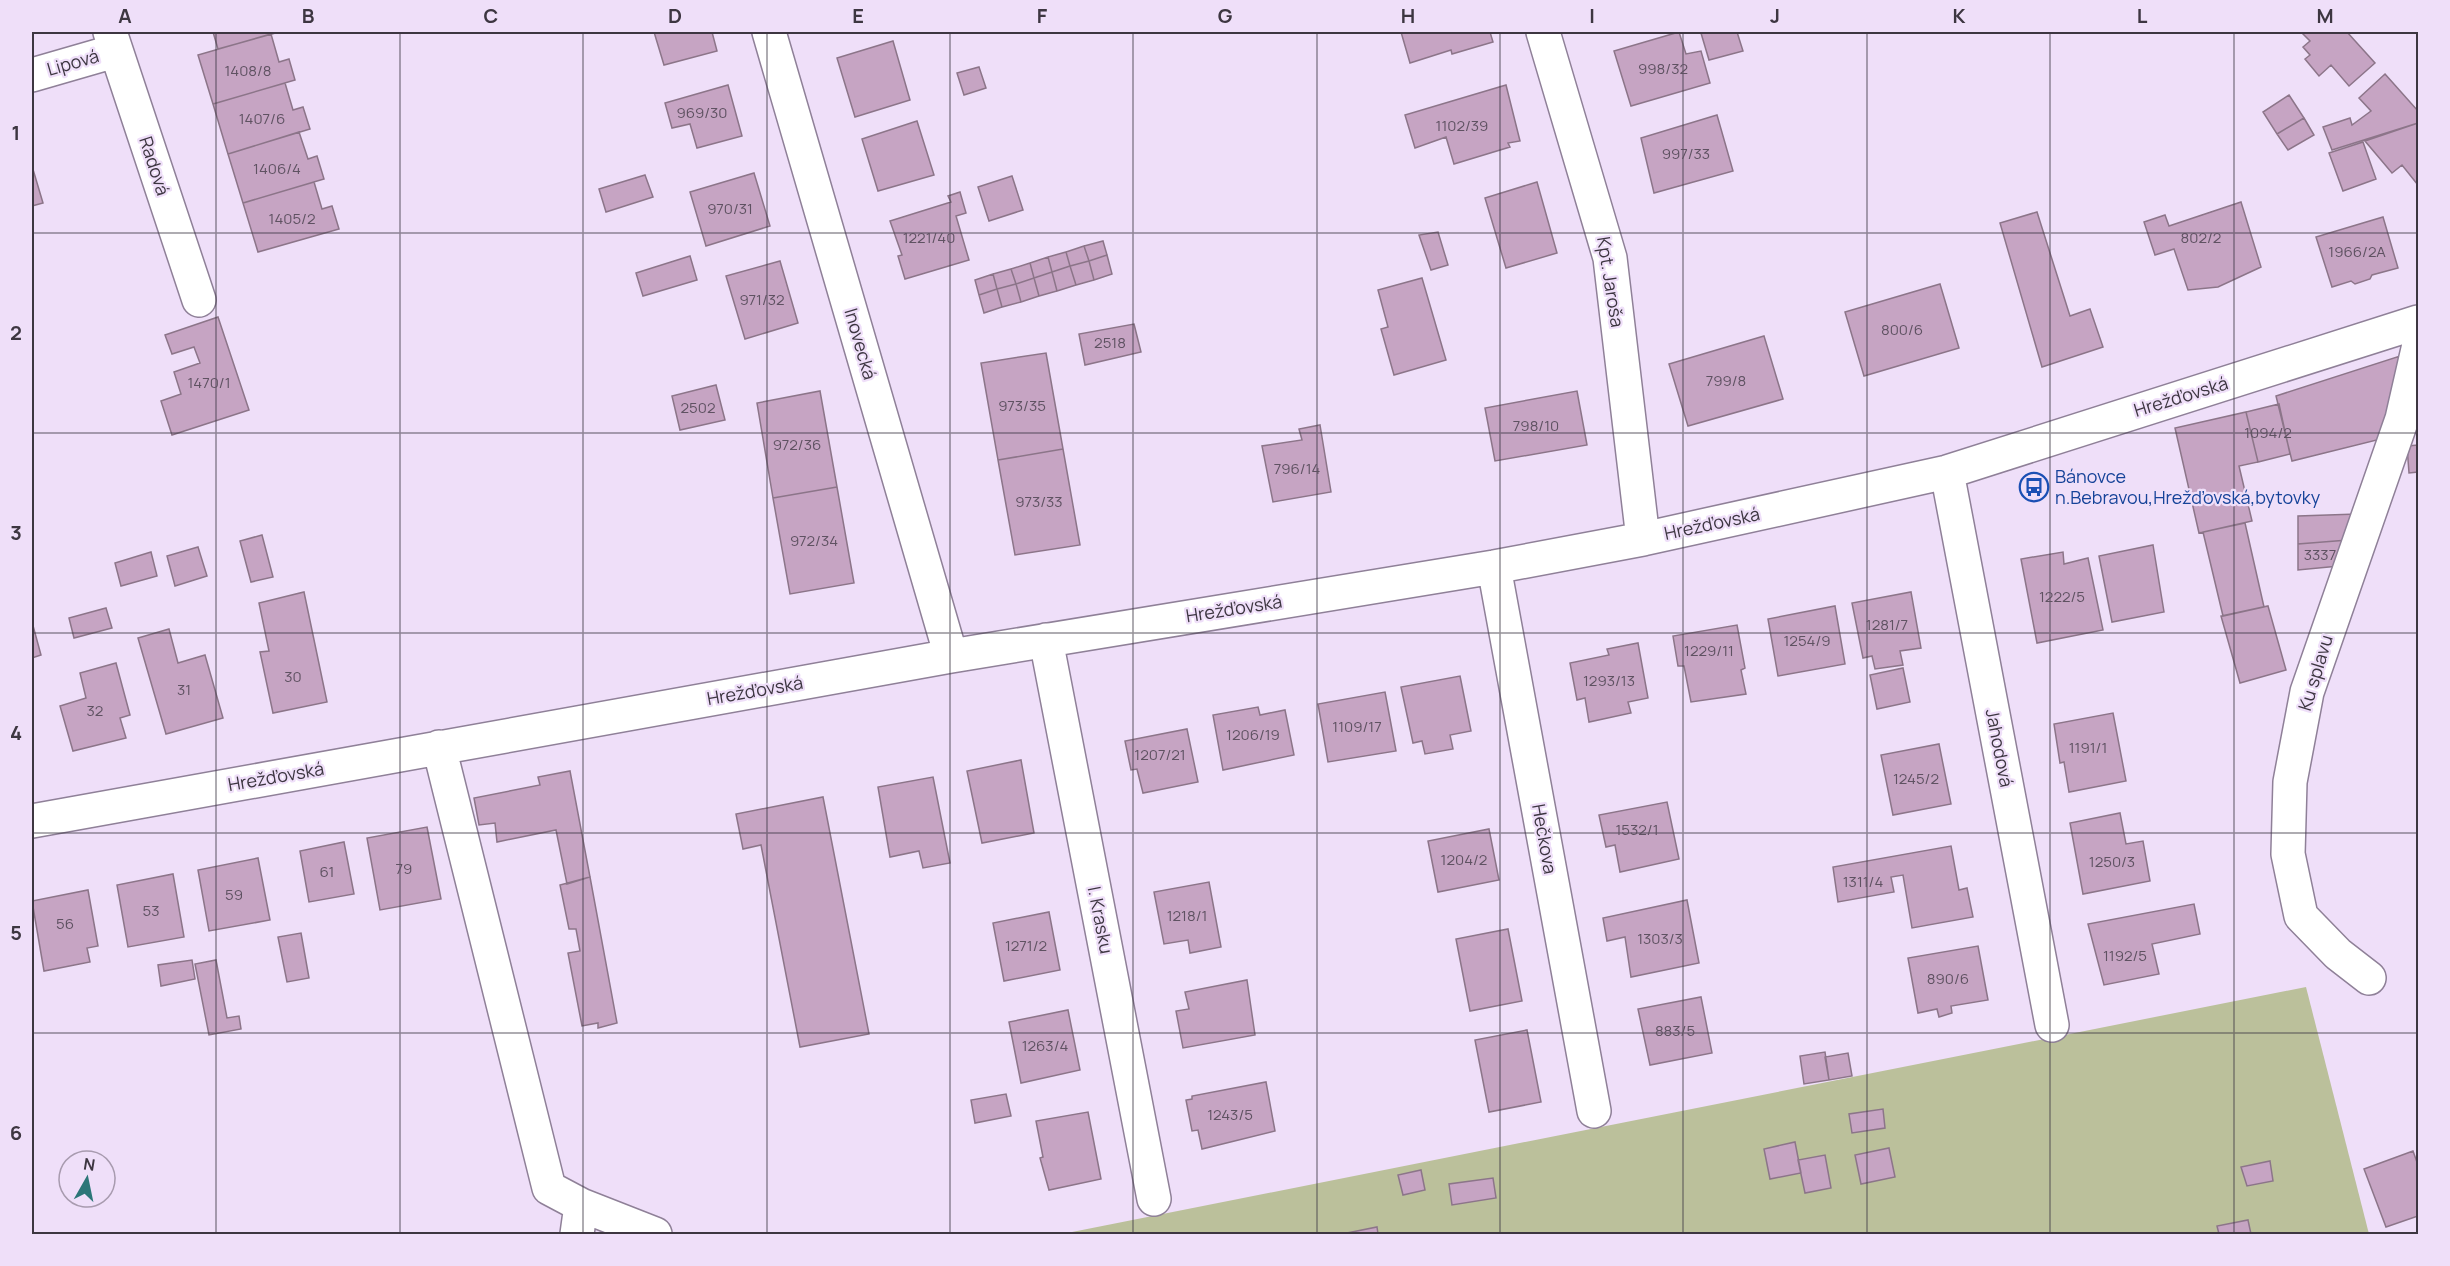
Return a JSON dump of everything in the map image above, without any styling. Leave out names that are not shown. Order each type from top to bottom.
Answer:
[{"type":"street","name":"Inovecká","points":[[769,32],[951,656]]},
{"type":"street","name":"Kpt. Jaroša","points":[[1543,32],[1610,258],[1642,539]]},
{"type":"street","name":"Lipová","points":[[32,75],[113,41]]},
{"type":"street","name":"Radová","points":[[113,41],[198,300]]},
{"type":"street","name":"Hrežďovská","points":[[32,821],[951,656],[1494,567],[1642,539],[1947,472],[2418,322]]},
{"type":"street","name":"Ku splavu","points":[[2369,978],[2338,954],[2301,916],[2289,854],[2290,782],[2307,692],[2402,419],[2418,349]]},
{"type":"street","name":"Jahodová","points":[[1947,472],[2052,1025]]},
{"type":"street","name":"Hečkova","points":[[1494,567],[1594,1111]]},
{"type":"street","name":"I. Krasku","points":[[1046,640],[1154,1199]]},
{"type":"street","points":[[439,747],[549,1188],[579,1220],[655,1234]]},
{"type":"green space","points":[[2306,987],[2369,1234],[1062,1234]]},
{"type":"building","points":[[213,32],[279,32],[218,49]]},
{"type":"building","points":[[654,32],[712,32],[717,51],[664,65]]},
{"type":"building","points":[[1401,32],[1490,32],[1493,42],[1452,54],[1451,50],[1410,63]]},
{"type":"building","points":[[1679,32],[1686,54],[1701,51],[1710,83],[1631,106],[1614,51]]},
{"type":"building","points":[[1737,32],[1743,51],[1709,60],[1701,33]]},
{"type":"building","points":[[2301,32],[2347,32],[2375,63],[2349,86],[2331,65],[2319,76],[2305,59],[2310,55],[2303,47],[2310,41]]},
{"type":"building","points":[[271,34],[279,62],[289,59],[295,80],[213,104],[198,55]]},
{"type":"building","points":[[893,41],[910,100],[855,117],[837,58]]},
{"type":"building","points":[[979,67],[986,88],[964,95],[957,73]]},
{"type":"building","points":[[2385,74],[2418,111],[2418,123],[2332,150],[2323,127],[2350,118],[2352,125],[2371,111],[2359,98]]},
{"type":"building","points":[[285,83],[293,110],[303,107],[310,129],[228,154],[213,104]]},
{"type":"building","points":[[728,85],[742,136],[697,148],[690,124],[672,128],[665,103]]},
{"type":"building","points":[[1506,85],[1520,141],[1508,143],[1510,147],[1454,164],[1446,137],[1415,148],[1405,115]]},
{"type":"building","points":[[2289,95],[2304,118],[2277,134],[2263,112]]},
{"type":"building","points":[[1717,115],[1733,171],[1654,193],[1641,138]]},
{"type":"building","points":[[2304,118],[2314,135],[2288,150],[2277,134]]},
{"type":"building","points":[[917,121],[934,175],[878,191],[862,139]]},
{"type":"building","points":[[2418,123],[2418,185],[2402,165],[2392,173],[2365,141]]},
{"type":"building","points":[[299,132],[308,159],[317,156],[324,179],[243,203],[228,154]]},
{"type":"building","points":[[2363,142],[2376,179],[2343,191],[2329,153]]},
{"type":"building","points":[[32,166],[43,203],[32,206]]},
{"type":"building","points":[[754,173],[770,226],[706,246],[690,192]]},
{"type":"building","points":[[645,175],[653,197],[606,212],[599,189]]},
{"type":"building","points":[[1012,176],[1023,210],[989,221],[978,187]]},
{"type":"building","points":[[314,182],[322,209],[332,206],[339,229],[258,252],[243,203]]},
{"type":"building","points":[[1537,182],[1557,253],[1506,268],[1485,198]]},
{"type":"building","points":[[960,192],[966,213],[956,216],[969,260],[905,279],[898,256],[902,255],[890,221],[951,202],[948,196]]},
{"type":"building","points":[[2241,202],[2261,267],[2218,287],[2188,290],[2174,249],[2155,255],[2144,222],[2165,215],[2169,226]]},
{"type":"building","points":[[2037,212],[2070,316],[2090,309],[2103,347],[2042,367],[2000,223]]},
{"type":"building","points":[[2383,217],[2398,268],[2372,275],[2370,279],[2355,284],[2351,281],[2332,287],[2316,237]]},
{"type":"building","points":[[1438,232],[1448,265],[1431,270],[1419,235]]},
{"type":"building","points":[[1103,241],[1107,255],[1089,261],[1084,246]]},
{"type":"building","points":[[1084,246],[1089,261],[1070,266],[1066,252]]},
{"type":"building","points":[[1066,252],[1070,266],[1052,272],[1048,257]]},
{"type":"building","points":[[1107,255],[1112,274],[1094,280],[1089,261]]},
{"type":"building","points":[[690,256],[697,280],[643,296],[636,273]]},
{"type":"building","points":[[1048,257],[1052,272],[1034,278],[1030,263]]},
{"type":"building","points":[[780,261],[798,323],[745,339],[726,276]]},
{"type":"building","points":[[1089,261],[1094,280],[1076,285],[1070,266]]},
{"type":"building","points":[[1030,263],[1034,278],[1016,284],[1011,269]]},
{"type":"building","points":[[1070,266],[1076,285],[1057,291],[1052,272]]},
{"type":"building","points":[[1011,269],[1016,284],[997,289],[993,274]]},
{"type":"building","points":[[1052,272],[1057,291],[1039,296],[1034,278]]},
{"type":"building","points":[[993,274],[997,289],[979,295],[975,280]]},
{"type":"building","points":[[1034,278],[1039,296],[1021,302],[1016,284]]},
{"type":"building","points":[[1422,278],[1446,360],[1394,375],[1381,329],[1388,327],[1378,290]]},
{"type":"building","points":[[1016,284],[1021,302],[1002,307],[997,289]]},
{"type":"building","points":[[1940,284],[1959,348],[1864,376],[1845,312]]},
{"type":"building","points":[[997,289],[1002,307],[984,313],[979,295]]},
{"type":"building","points":[[218,317],[249,410],[172,435],[161,401],[181,394],[174,372],[200,363],[194,347],[172,354],[165,335]]},
{"type":"building","points":[[1134,324],[1141,352],[1085,365],[1079,334]]},
{"type":"building","points":[[1764,336],[1783,399],[1688,426],[1669,364]]},
{"type":"building","points":[[1046,353],[1063,449],[998,460],[981,363]]},
{"type":"building","points":[[2400,356],[2385,438],[2292,461],[2276,396]]},
{"type":"building","points":[[716,385],[725,420],[680,430],[672,396]]},
{"type":"building","points":[[820,391],[837,487],[773,498],[757,403]]},
{"type":"building","points":[[1577,391],[1587,445],[1495,461],[1485,408]]},
{"type":"building","points":[[2279,404],[2290,454],[2258,462],[2246,412]]},
{"type":"building","points":[[2246,412],[2258,462],[2239,466],[2252,521],[2199,533],[2175,428]]},
{"type":"building","points":[[1320,425],[1331,492],[1273,502],[1262,446],[1302,440],[1299,429]]},
{"type":"building","points":[[2418,445],[2418,472],[2409,473],[2407,446]]},
{"type":"building","points":[[1063,449],[1080,545],[1015,555],[998,460]]},
{"type":"building","points":[[837,487],[854,583],[790,594],[773,498]]},
{"type":"building","points":[[2357,514],[2348,540],[2298,544],[2298,516]]},
{"type":"building","points":[[2245,523],[2264,607],[2223,616],[2203,532]]},
{"type":"building","points":[[262,535],[273,577],[251,582],[240,541]]},
{"type":"building","points":[[2348,540],[2339,566],[2298,570],[2298,544]]},
{"type":"building","points":[[2153,545],[2164,612],[2112,622],[2099,556]]},
{"type":"building","points":[[198,547],[207,576],[175,586],[167,556]]},
{"type":"building","points":[[151,552],[157,576],[121,586],[115,563]]},
{"type":"building","points":[[2063,552],[2064,564],[2088,558],[2103,630],[2037,643],[2021,559]]},
{"type":"building","points":[[304,592],[327,702],[273,713],[260,652],[269,651],[259,603]]},
{"type":"building","points":[[1911,592],[1921,648],[1900,651],[1903,665],[1875,669],[1872,656],[1863,658],[1852,603]]},
{"type":"building","points":[[1835,606],[1845,664],[1778,676],[1768,619]]},
{"type":"building","points":[[2268,606],[2286,670],[2240,683],[2221,616]]},
{"type":"building","points":[[106,608],[112,628],[74,638],[69,618]]},
{"type":"building","points":[[32,622],[41,655],[32,658]]},
{"type":"building","points":[[1737,625],[1745,668],[1741,670],[1746,694],[1691,702],[1684,666],[1678,666],[1673,636]]},
{"type":"building","points":[[169,629],[178,663],[205,655],[223,718],[166,734],[138,638]]},
{"type":"building","points":[[1638,643],[1648,698],[1628,702],[1631,713],[1589,722],[1585,698],[1577,700],[1570,663],[1609,655],[1607,649]]},
{"type":"building","points":[[116,663],[130,715],[120,718],[126,738],[73,751],[60,706],[86,698],[80,673]]},
{"type":"building","points":[[1903,668],[1910,702],[1877,709],[1870,675]]},
{"type":"building","points":[[1460,676],[1471,731],[1450,735],[1453,749],[1425,754],[1422,741],[1413,743],[1401,687]]},
{"type":"building","points":[[1385,692],[1396,751],[1328,762],[1318,704]]},
{"type":"building","points":[[1258,707],[1260,715],[1285,710],[1294,755],[1223,770],[1213,715]]},
{"type":"building","points":[[2113,713],[2126,781],[2069,792],[2064,762],[2060,763],[2054,724]]},
{"type":"building","points":[[1187,729],[1198,782],[1143,793],[1137,769],[1131,770],[1125,741]]},
{"type":"building","points":[[1939,744],[1951,804],[1893,815],[1881,755]]},
{"type":"building","points":[[1021,760],[1034,833],[982,843],[967,771]]},
{"type":"building","points":[[570,771],[590,877],[567,884],[556,830],[497,842],[495,823],[479,825],[474,798],[540,785],[538,777]]},
{"type":"building","points":[[933,777],[950,863],[923,868],[919,851],[890,857],[878,787]]},
{"type":"building","points":[[823,797],[869,1034],[800,1047],[761,845],[743,849],[736,814]]},
{"type":"building","points":[[1667,802],[1679,859],[1620,872],[1615,845],[1606,847],[1599,815]]},
{"type":"building","points":[[2120,813],[2126,844],[2143,841],[2150,881],[2083,894],[2070,823]]},
{"type":"building","points":[[427,827],[441,899],[380,910],[367,838]]},
{"type":"building","points":[[1489,829],[1499,880],[1438,892],[1428,841]]},
{"type":"building","points":[[344,842],[354,894],[309,902],[300,851]]},
{"type":"building","points":[[1951,846],[1959,890],[1967,888],[1973,917],[1912,928],[1903,875],[1891,877],[1894,892],[1838,902],[1833,867]]},
{"type":"building","points":[[258,858],[270,920],[209,931],[198,870]]},
{"type":"building","points":[[173,874],[184,937],[128,947],[117,885]]},
{"type":"building","points":[[590,877],[617,1023],[598,1028],[598,1023],[582,1026],[568,953],[580,951],[576,929],[569,929],[560,885]]},
{"type":"building","points":[[1209,882],[1221,947],[1190,953],[1188,940],[1164,944],[1154,892]]},
{"type":"building","points":[[88,890],[98,946],[87,948],[90,962],[44,971],[32,901]]},
{"type":"building","points":[[1687,900],[1699,963],[1631,977],[1625,937],[1607,941],[1603,918]]},
{"type":"building","points":[[2194,904],[2200,934],[2152,944],[2159,974],[2104,985],[2088,924]]},
{"type":"building","points":[[1049,912],[1060,970],[1004,981],[993,923]]},
{"type":"building","points":[[1508,929],[1522,1001],[1470,1011],[1456,939]]},
{"type":"building","points":[[301,933],[309,978],[287,982],[278,937]]},
{"type":"building","points":[[1978,946],[1988,1000],[1951,1006],[1952,1013],[1939,1017],[1937,1009],[1918,1013],[1908,958]]},
{"type":"building","points":[[192,960],[195,979],[161,986],[158,965]]},
{"type":"building","points":[[216,960],[227,1018],[239,1016],[241,1029],[209,1035],[195,964]]},
{"type":"building","points":[[1247,980],[1255,1035],[1183,1048],[1176,1011],[1189,1009],[1185,992]]},
{"type":"building","points":[[1701,997],[1712,1053],[1650,1065],[1638,1009]]},
{"type":"building","points":[[1068,1010],[1080,1070],[1021,1083],[1009,1022]]},
{"type":"building","points":[[1527,1030],[1541,1102],[1489,1112],[1475,1040]]},
{"type":"building","points":[[1825,1052],[1829,1080],[1804,1084],[1800,1056]]},
{"type":"building","points":[[1848,1053],[1852,1076],[1829,1080],[1825,1057]]},
{"type":"building","points":[[1266,1082],[1275,1131],[1202,1149],[1198,1130],[1192,1131],[1186,1100],[1192,1099],[1192,1096]]},
{"type":"building","points":[[1006,1094],[1011,1116],[975,1123],[971,1100]]},
{"type":"building","points":[[1883,1109],[1885,1128],[1852,1133],[1849,1114]]},
{"type":"building","points":[[1088,1112],[1101,1179],[1049,1190],[1040,1158],[1043,1157],[1036,1121]]},
{"type":"building","points":[[1795,1142],[1801,1173],[1770,1179],[1764,1149]]},
{"type":"building","points":[[1889,1148],[1895,1177],[1861,1184],[1855,1155]]},
{"type":"building","points":[[2413,1151],[2418,1165],[2418,1216],[2386,1227],[2364,1169]]},
{"type":"building","points":[[1825,1155],[1831,1188],[1805,1193],[1798,1160]]},
{"type":"building","points":[[2270,1161],[2273,1181],[2247,1186],[2241,1167]]},
{"type":"building","points":[[1421,1170],[1425,1190],[1403,1195],[1398,1175]]},
{"type":"building","points":[[1493,1178],[1496,1198],[1452,1205],[1449,1184]]},
{"type":"building","points":[[2248,1220],[2251,1234],[2219,1234],[2217,1226]]},
{"type":"building","points":[[1377,1227],[1378,1234],[1342,1234]]},
{"type":"place","name":"Bánovce n.Bebravou,Hrežďovská,bytovky","points":[[2034,487]]}]
